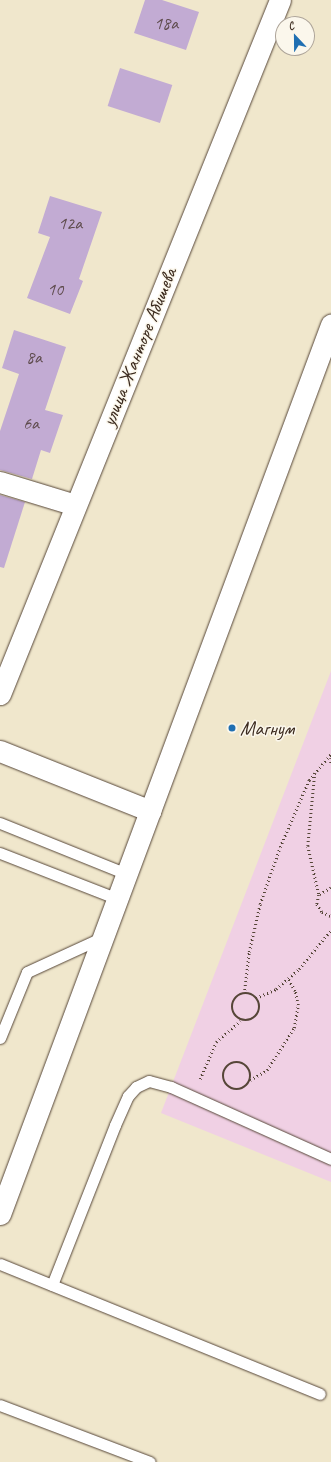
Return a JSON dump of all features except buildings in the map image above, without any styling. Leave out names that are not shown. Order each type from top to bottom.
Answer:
[{"type":"street","name":"улица Жанторе Абишева","points":[[0,694],[280,0]]},
{"type":"street","points":[[0,1214],[330,331]]},
{"type":"street","points":[[0,482],[75,506]]},
{"type":"street","points":[[0,751],[151,811]]},
{"type":"lane","points":[[0,823],[127,874]]},
{"type":"lane","points":[[0,852],[118,899]]},
{"type":"lane","points":[[0,1038],[27,972],[105,935]]},
{"type":"lane","points":[[52,1285],[115,1125],[128,1096],[136,1087],[149,1081],[171,1087],[331,1159]]},
{"type":"lane","points":[[0,1264],[320,1394]]},
{"type":"lane","points":[[0,1405],[150,1462]]},
{"type":"path","points":[[244,994],[249,952],[260,904],[280,847],[309,780],[331,754]]},
{"type":"path","points":[[331,758],[331,764]]},
{"type":"path","points":[[315,772],[308,846],[319,895],[319,909],[331,916]]},
{"type":"path","points":[[319,895],[331,888]]},
{"type":"path","points":[[256,998],[288,979],[299,969],[331,930]]},
{"type":"path","points":[[250,1080],[250,1071],[240,1062],[227,1066],[223,1074],[224,1083],[231,1089],[240,1089],[250,1080],[267,1070],[294,1028],[298,1005],[296,991],[288,979]]},
{"type":"path","points":[[200,1079],[216,1042],[240,1021],[250,1021],[257,1016],[260,1007],[256,998],[244,994],[236,997],[232,1006],[234,1014],[240,1021]]},
{"type":"shaded area","points":[[331,671],[331,1182],[161,1113]]},
{"type":"place","name":"Магнум","points":[[232,728]]}]
